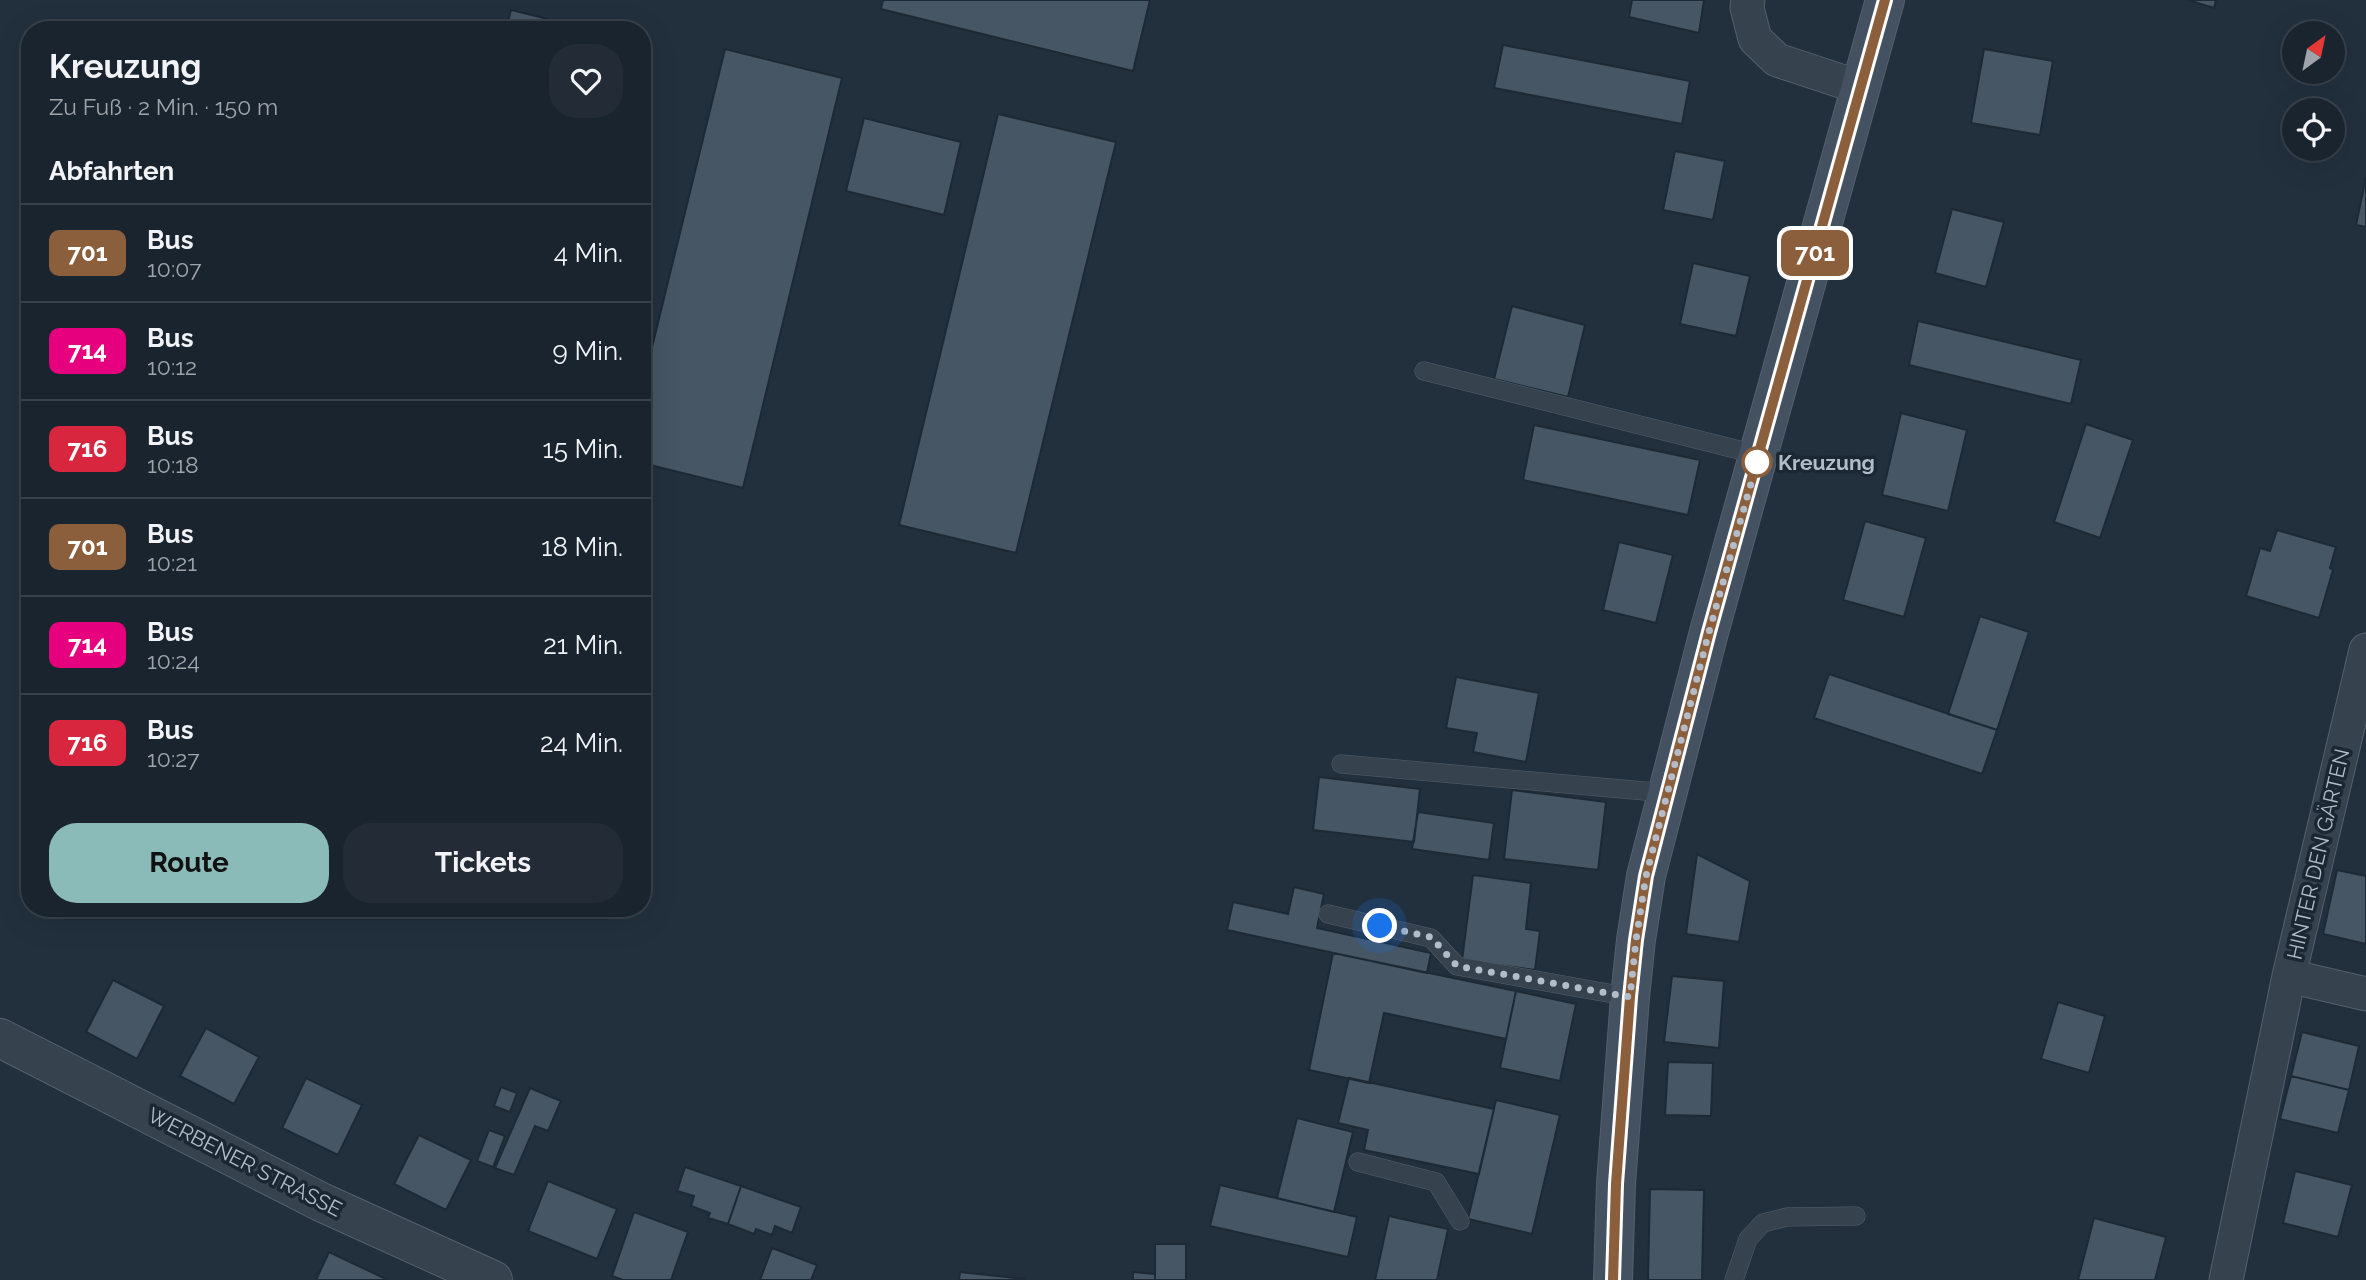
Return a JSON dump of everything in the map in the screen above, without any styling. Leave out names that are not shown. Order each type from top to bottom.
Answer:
[{"type":"main road","points":[[1613,1280],[1616,1184],[1630,997],[1646,876],[1885,0]]},
{"type":"street","points":[[1748,0],[1747,8],[1755,39],[1777,60],[1862,88]]},
{"type":"street","name":"HINTER DEN GÄRTEN","points":[[2226,1280],[2289,976],[2366,650]]},
{"type":"street","name":"HINTER DEN GÄRTEN","points":[[2289,976],[2366,994]]},
{"type":"street","name":"WERBENER STRASSE","points":[[0,1038],[321,1202],[493,1280]]},
{"type":"lane","points":[[1424,371],[1759,455]]},
{"type":"lane","points":[[1341,764],[1669,787]]},
{"type":"lane","points":[[1328,914],[1431,937],[1457,966],[1630,997]]},
{"type":"lane","points":[[1358,1162],[1436,1182],[1460,1221]]},
{"type":"lane","points":[[1734,1280],[1748,1239],[1763,1223],[1787,1217],[1856,1216]]},
{"type":"building","points":[[883,0],[1150,0],[1133,71],[881,9]]},
{"type":"building","points":[[1632,0],[1704,0],[1699,33],[1629,17]]},
{"type":"building","points":[[2188,0],[2216,0],[2214,8]]},
{"type":"building","points":[[511,10],[556,21],[508,21]]},
{"type":"building","points":[[1503,45],[1690,81],[1682,124],[1494,88]]},
{"type":"building","points":[[725,49],[842,78],[743,488],[651,465],[651,351]]},
{"type":"building","points":[[1984,49],[2053,61],[2040,135],[1971,123]]},
{"type":"building","points":[[998,114],[1116,142],[1016,553],[899,525]]},
{"type":"building","points":[[864,118],[961,142],[944,215],[846,191]]},
{"type":"building","points":[[1675,151],[1725,161],[1713,220],[1663,210]]},
{"type":"building","points":[[2366,177],[2366,227],[2356,225]]},
{"type":"building","points":[[1952,209],[2004,222],[1986,287],[1935,273]]},
{"type":"building","points":[[1693,263],[1750,276],[1736,336],[1680,324]]},
{"type":"building","points":[[1512,306],[1585,325],[1568,397],[1494,379]]},
{"type":"building","points":[[1918,321],[2081,360],[2071,404],[1909,365]]},
{"type":"building","points":[[1901,413],[1967,430],[1948,511],[1882,495]]},
{"type":"building","points":[[2086,424],[2133,440],[2100,538],[2054,522]]},
{"type":"building","points":[[1534,425],[1700,460],[1688,515],[1523,480]]},
{"type":"building","points":[[1865,521],[1926,538],[1904,617],[1843,600]]},
{"type":"building","points":[[2277,530],[2336,547],[2330,568],[2333,570],[2319,618],[2246,596],[2260,548],[2270,551]]},
{"type":"building","points":[[1619,542],[1673,555],[1656,623],[1603,610]]},
{"type":"building","points":[[1980,616],[2029,632],[1997,730],[1948,714]]},
{"type":"building","points":[[1829,674],[1997,730],[1982,774],[1814,718]]},
{"type":"building","points":[[1456,677],[1539,693],[1526,762],[1473,752],[1477,733],[1446,728]]},
{"type":"building","points":[[1319,777],[1420,789],[1414,842],[1313,830]]},
{"type":"building","points":[[1512,790],[1606,802],[1598,870],[1504,859]]},
{"type":"building","points":[[1418,812],[1494,823],[1489,860],[1412,849]]},
{"type":"building","points":[[1697,854],[1750,881],[1739,942],[1686,934]]},
{"type":"building","points":[[2337,870],[2366,876],[2366,944],[2323,934]]},
{"type":"building","points":[[1473,875],[1531,883],[1526,929],[1540,931],[1535,970],[1462,960]]},
{"type":"building","points":[[1294,887],[1324,894],[1317,928],[1431,953],[1427,973],[1227,930],[1233,902],[1288,914]]},
{"type":"building","points":[[1333,953],[1516,991],[1506,1039],[1384,1013],[1369,1083],[1309,1070]]},
{"type":"building","points":[[1672,976],[1724,981],[1719,1048],[1664,1042]]},
{"type":"building","points":[[113,980],[164,1006],[137,1059],[86,1032]]},
{"type":"building","points":[[1516,991],[1576,1004],[1560,1081],[1500,1068]]},
{"type":"building","points":[[2058,1002],[2105,1016],[2089,1073],[2041,1059]]},
{"type":"building","points":[[206,1028],[259,1057],[234,1104],[180,1076]]},
{"type":"building","points":[[2302,1032],[2359,1046],[2349,1090],[2291,1076]]},
{"type":"building","points":[[1668,1062],[1713,1063],[1711,1116],[1665,1115]]},
{"type":"building","points":[[2291,1076],[2349,1090],[2338,1133],[2280,1119]]},
{"type":"building","points":[[306,1078],[362,1105],[338,1155],[282,1128]]},
{"type":"building","points":[[1349,1078],[1494,1109],[1479,1174],[1364,1150],[1368,1130],[1338,1123]]},
{"type":"building","points":[[501,1087],[517,1093],[510,1112],[494,1106]]},
{"type":"building","points":[[530,1088],[561,1101],[548,1131],[535,1126],[514,1175],[495,1168]]},
{"type":"building","points":[[1496,1100],[1560,1115],[1532,1234],[1468,1219]]},
{"type":"building","points":[[1297,1118],[1353,1132],[1334,1212],[1277,1198]]},
{"type":"building","points":[[489,1130],[505,1136],[493,1167],[477,1161]]},
{"type":"building","points":[[419,1135],[471,1160],[446,1210],[394,1184]]},
{"type":"building","points":[[685,1167],[741,1186],[728,1224],[708,1218],[710,1213],[691,1206],[694,1196],[677,1191]]},
{"type":"building","points":[[2295,1171],[2352,1185],[2338,1237],[2283,1223]]},
{"type":"building","points":[[548,1181],[617,1209],[597,1259],[528,1231]]},
{"type":"building","points":[[1220,1185],[1357,1217],[1348,1257],[1210,1226]]},
{"type":"building","points":[[741,1186],[801,1207],[792,1233],[775,1226],[772,1235],[756,1229],[754,1234],[728,1224]]},
{"type":"building","points":[[1650,1189],[1704,1190],[1702,1280],[1648,1280]]},
{"type":"building","points":[[634,1212],[688,1232],[671,1280],[623,1280],[612,1276]]},
{"type":"building","points":[[1389,1216],[1448,1229],[1437,1280],[1375,1280]]},
{"type":"building","points":[[2094,1218],[2166,1237],[2155,1280],[2078,1280]]},
{"type":"building","points":[[1155,1244],[1186,1244],[1186,1280],[1155,1280]]},
{"type":"building","points":[[772,1248],[817,1265],[811,1280],[760,1280]]},
{"type":"building","points":[[329,1252],[388,1280],[316,1280]]},
{"type":"building","points":[[960,1272],[1024,1279],[1024,1280],[959,1280]]},
{"type":"building","points":[[1133,1272],[1155,1274],[1155,1280],[1133,1280]]},
{"type":"bus line","name":"701","points":[[1613,1280],[1616,1184],[1630,997],[1646,876],[1709,632],[1885,0]]},
{"type":"place","name":"Kreuzung","points":[[1757,462]]},
{"type":"route","points":[[1380,926],[1431,937],[1457,966],[1630,997],[1646,876],[1709,632],[1759,455],[1757,462]]}]
